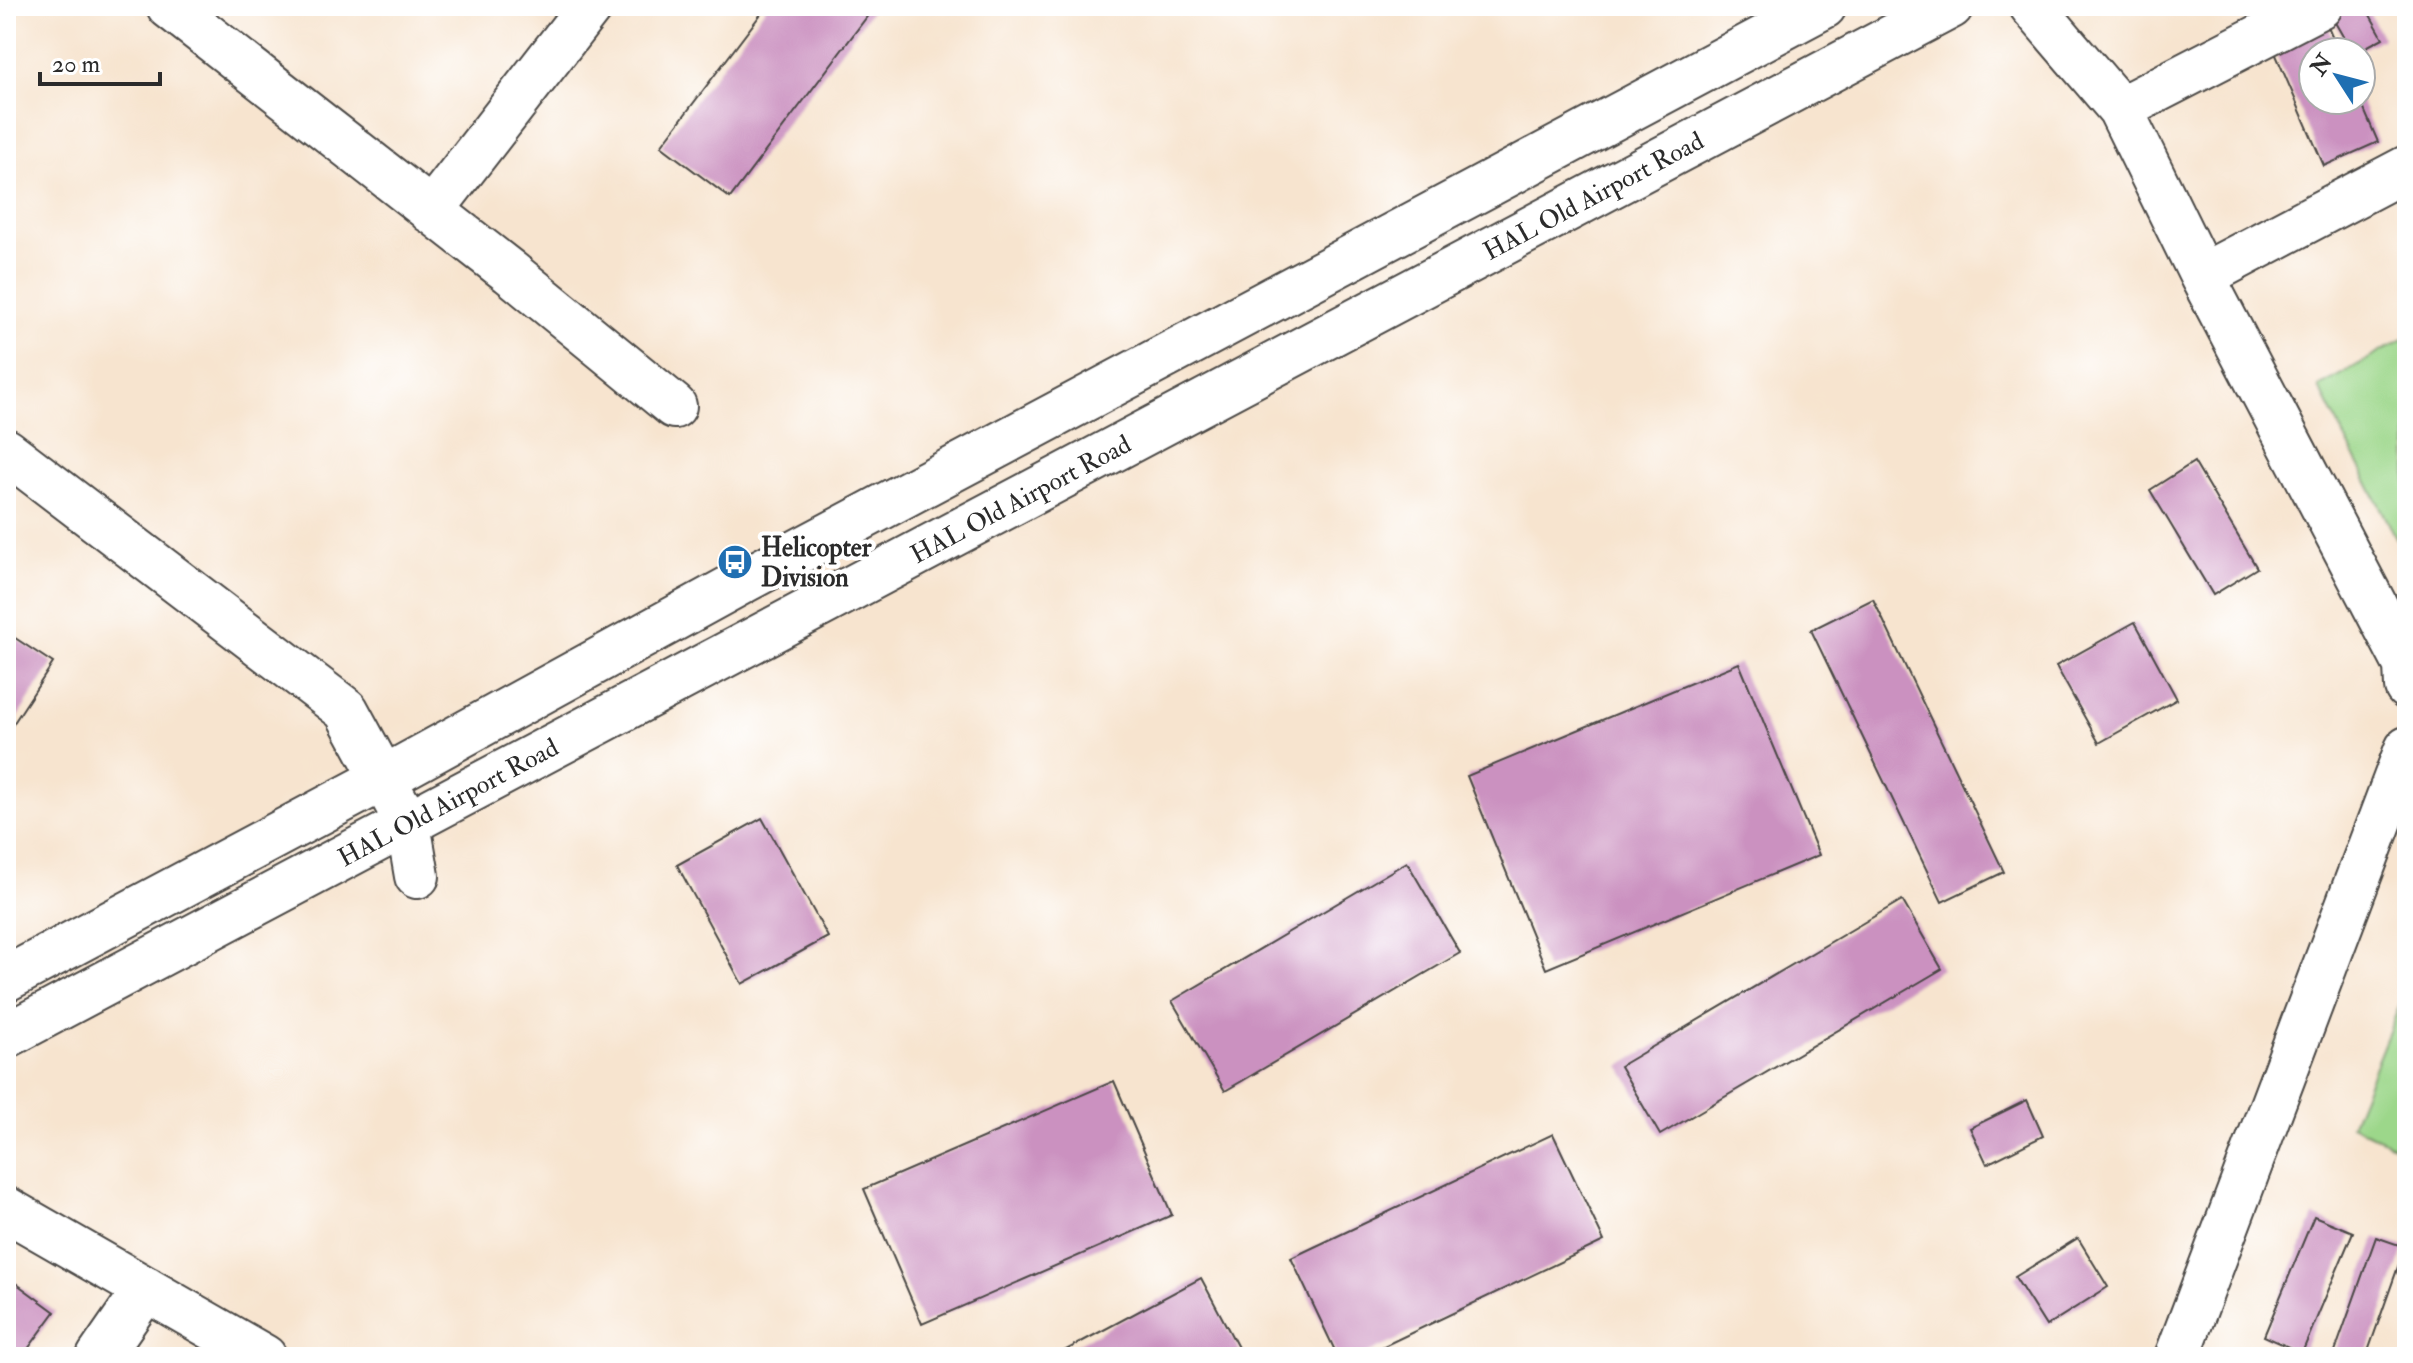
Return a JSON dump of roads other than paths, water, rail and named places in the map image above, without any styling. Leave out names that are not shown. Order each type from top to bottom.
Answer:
[{"type":"main road","points":[[169,6],[674,406]]},
{"type":"main road","points":[[431,211],[590,6]]},
{"type":"main road","name":"HAL Old Airport Road","points":[[6,979],[384,778],[759,572],[1824,6]]},
{"type":"main road","name":"HAL Old Airport Road","points":[[6,1036],[1951,6]]},
{"type":"main road","points":[[2032,6],[2120,109],[2202,276],[2406,665],[2407,687]]},
{"type":"main road","points":[[2120,109],[2320,6]]},
{"type":"main road","points":[[2202,276],[2407,168]]},
{"type":"main road","points":[[6,451],[346,710],[408,824],[417,876]]},
{"type":"main road","points":[[2177,1357],[2407,749]]},
{"type":"main road","points":[[6,1209],[264,1357]]},
{"type":"main road","points":[[99,1357],[146,1289]]},
{"type":"place","name":"Helicopter Division","points":[[735,562]]}]
